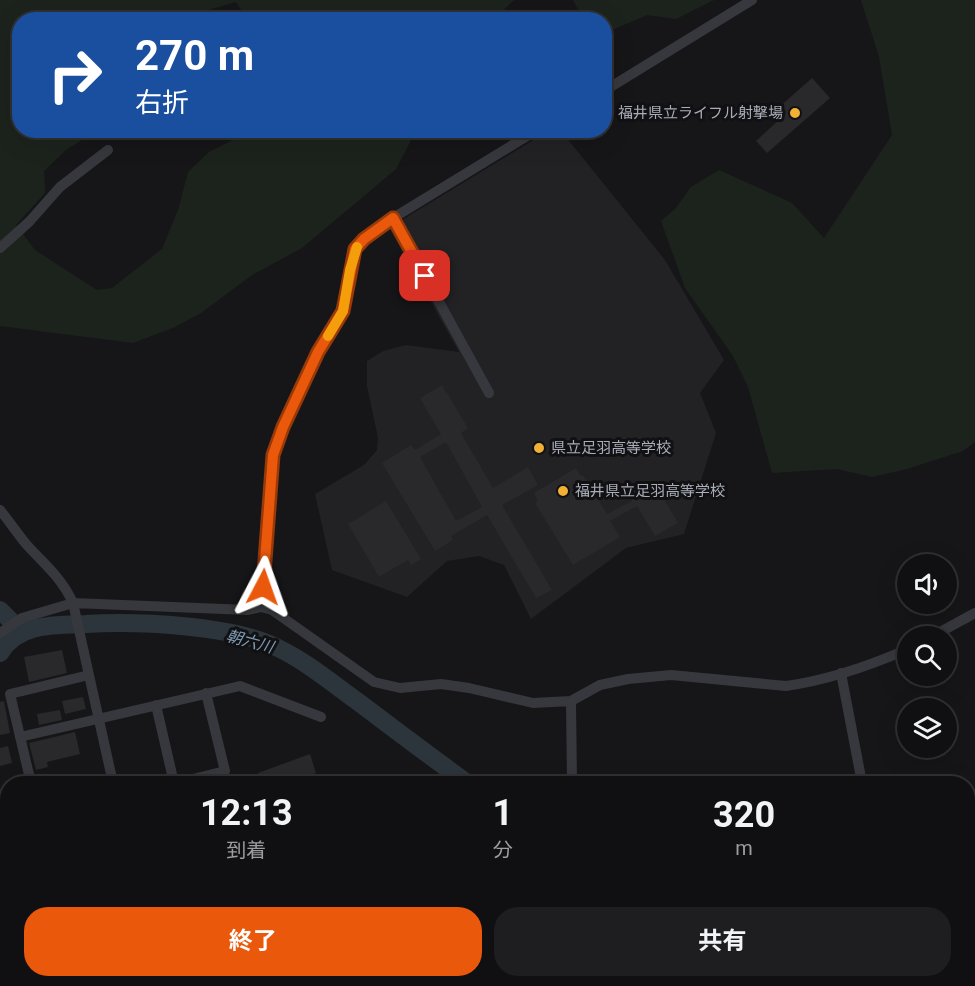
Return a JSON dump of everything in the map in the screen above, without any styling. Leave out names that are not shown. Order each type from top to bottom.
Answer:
[{"type":"street","points":[[612,85],[752,0]]},
{"type":"street","points":[[261,607],[273,455],[283,427],[318,352],[343,311],[355,249],[364,239],[393,218],[524,138]]},
{"type":"street","points":[[0,248],[29,222],[60,187],[108,150]]},
{"type":"street","points":[[393,218],[489,393]]},
{"type":"street","points":[[0,510],[27,545],[60,579],[73,607],[112,776]]},
{"type":"street","points":[[4,629],[22,618],[73,607],[248,610],[261,607],[272,610],[374,682],[386,687],[441,684],[533,703],[571,701],[600,685],[628,679],[670,675],[786,686],[876,663],[897,654]]},
{"type":"street","points":[[951,626],[975,613]]},
{"type":"street","points":[[841,673],[861,776]]},
{"type":"street","points":[[29,776],[10,694],[89,675]]},
{"type":"street","points":[[21,737],[240,686],[321,717]]},
{"type":"street","points":[[205,776],[225,771],[206,693]]},
{"type":"street","points":[[571,701],[572,776]]},
{"type":"street","points":[[156,705],[174,776]]},
{"type":"shaded area","points":[[0,0],[514,0],[501,12],[242,12],[236,2],[201,12],[12,12],[12,138],[85,138],[66,150],[44,171],[45,193],[16,225],[35,250],[97,290],[112,288],[162,249],[178,210],[188,172],[209,152],[237,138],[412,138],[396,169],[302,248],[252,275],[201,313],[175,327],[133,343],[0,326]]},
{"type":"shaded area","points":[[573,0],[714,0],[676,19],[647,15],[612,30],[612,12],[579,12]]},
{"type":"shaded area","points":[[861,0],[975,0],[975,442],[963,451],[907,469],[872,477],[837,469],[772,473],[748,387],[733,356],[685,288],[661,221],[675,209],[691,187],[719,170],[792,203],[824,238],[892,135],[879,57]]},
{"type":"shaded area","points":[[537,138],[567,138],[665,260],[724,360],[700,393],[716,433],[684,534],[626,548],[531,619],[504,565],[479,556],[447,561],[407,597],[332,570],[315,494],[364,465],[377,450],[378,438],[367,386],[367,361],[383,351],[406,345],[459,352],[391,231],[402,220]]},
{"type":"building","points":[[812,78],[830,98],[767,153],[756,141],[782,117],[776,110]]},
{"type":"building","points":[[442,385],[468,428],[461,433],[493,488],[528,467],[538,485],[502,505],[552,590],[536,598],[487,515],[451,536],[453,540],[435,551],[382,463],[411,445],[415,450],[441,434],[420,398]],"holes":[[[446,442],[482,507],[456,521],[420,457]]]},
{"type":"building","points":[[576,468],[581,476],[583,475],[607,514],[632,501],[628,494],[640,488],[642,492],[655,484],[678,523],[655,536],[637,506],[610,521],[620,537],[573,565],[535,503],[538,501],[534,493]]},
{"type":"building","points":[[386,501],[421,559],[411,565],[408,560],[379,577],[348,524]]},
{"type":"building","points":[[62,650],[67,673],[29,682],[24,657]]},
{"type":"building","points":[[83,697],[86,709],[65,714],[62,701]]},
{"type":"building","points":[[4,701],[10,733],[0,735],[0,702]]},
{"type":"building","points":[[60,710],[62,720],[39,725],[37,714]]},
{"type":"building","points":[[75,732],[80,754],[47,762],[48,767],[36,770],[29,743]]},
{"type":"building","points":[[8,746],[12,763],[0,766],[0,748]]},
{"type":"building","points":[[310,754],[316,773],[307,776],[259,776],[258,773]]},
{"type":"waterway","points":[[0,610],[22,632]]},
{"type":"waterway","name":"朝六川","points":[[0,653],[8,643],[27,631],[62,625],[131,623],[184,626],[259,640],[309,666],[458,776]]},
{"type":"slow traffic","points":[[328,336],[343,311],[350,270],[357,247]]},
{"type":"place","name":"福井県立ライフル射撃場","points":[[795,113]]},
{"type":"place","name":"県立足羽高等学校","points":[[539,448]]},
{"type":"place","name":"福井県立足羽高等学校","points":[[563,491]]},
{"type":"route","points":[[263,587],[273,455],[283,427],[318,352],[343,311],[355,249],[364,239],[393,218],[425,276]]}]
